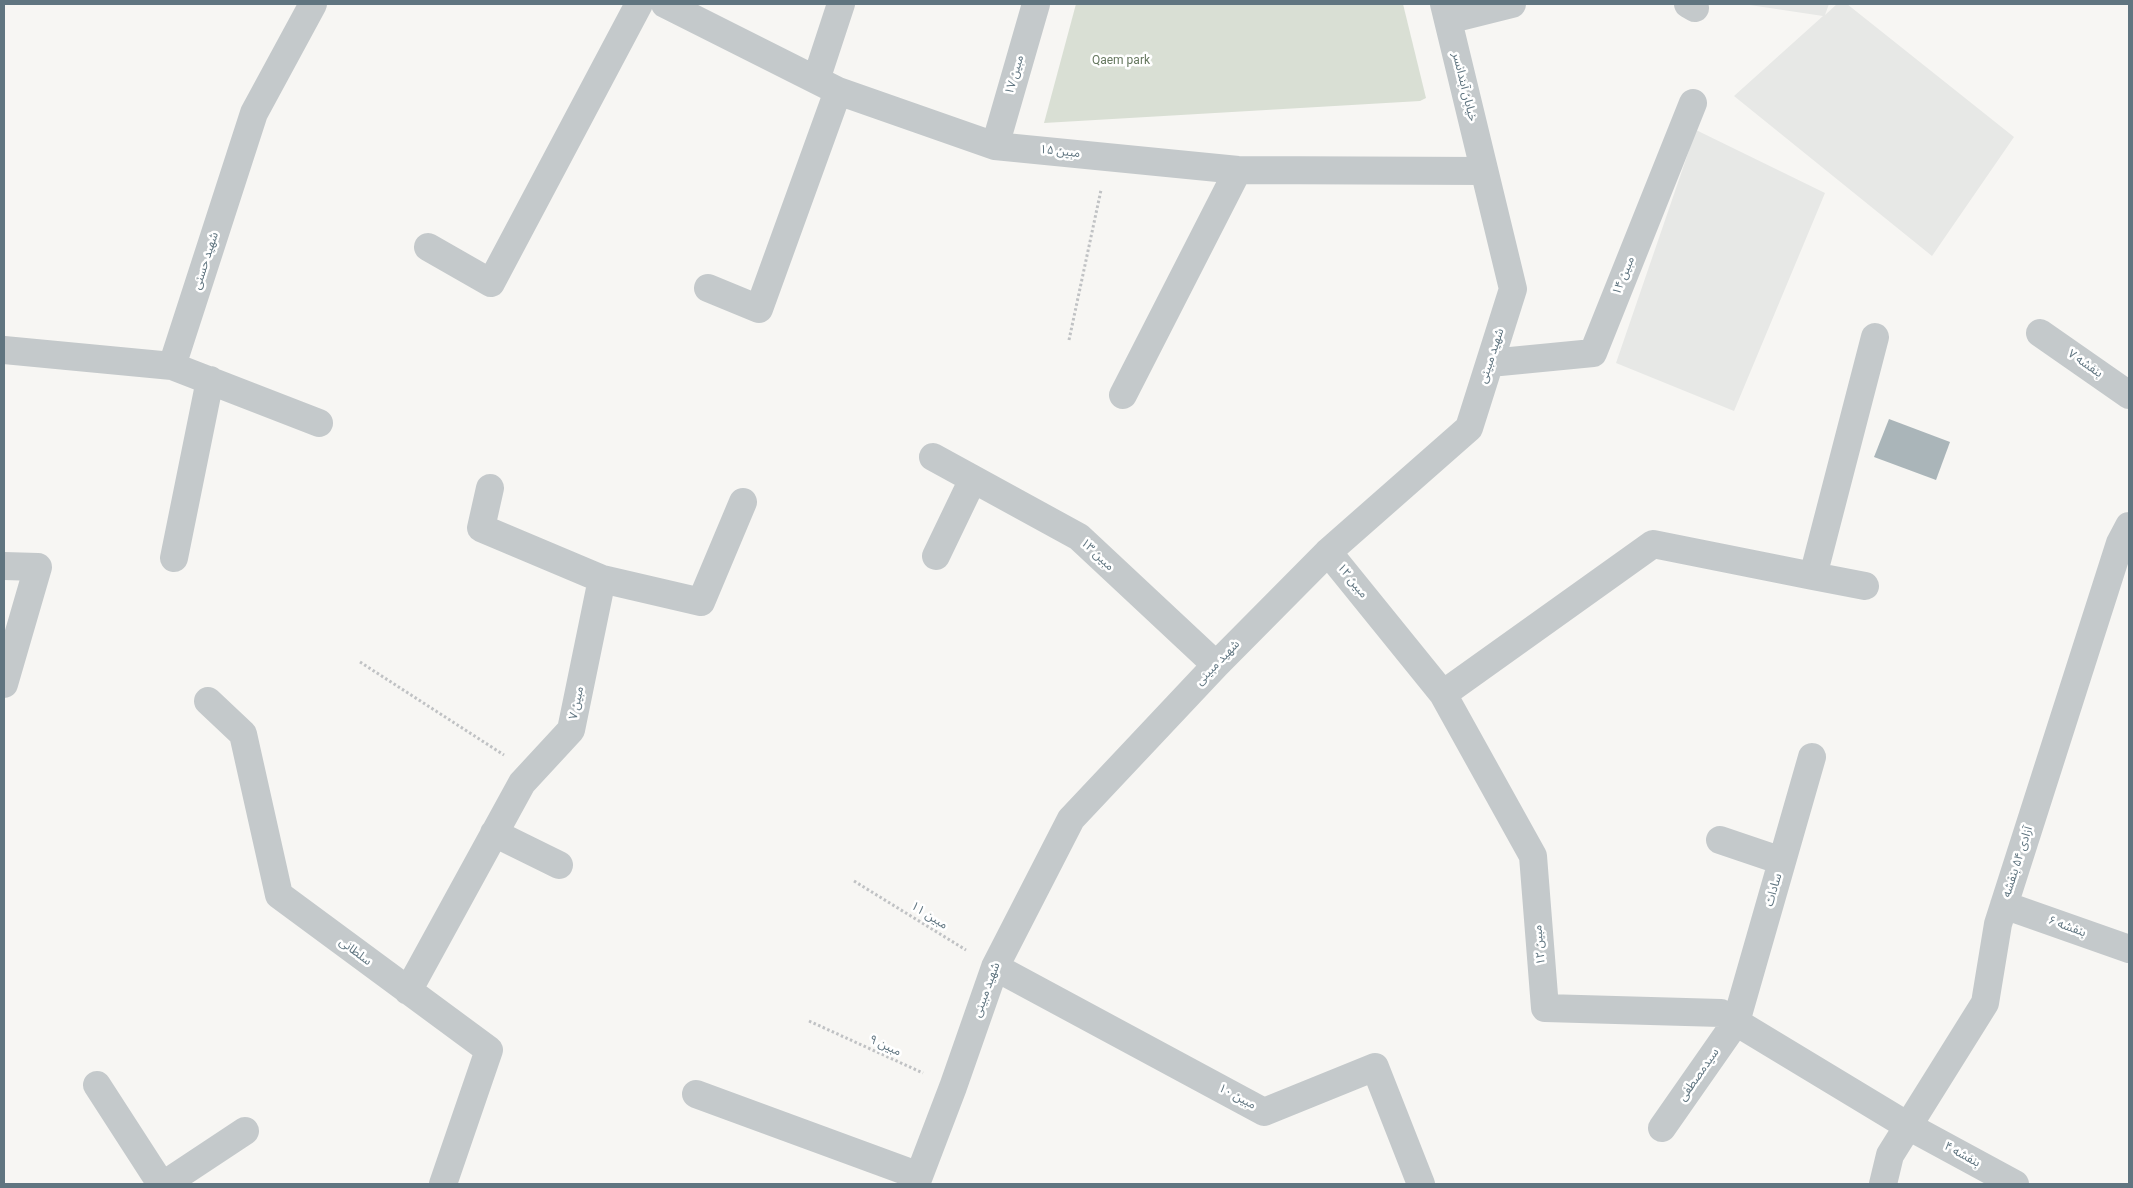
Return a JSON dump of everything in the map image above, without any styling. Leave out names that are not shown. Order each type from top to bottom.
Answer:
[{"type":"street","name":"شهید حسنی","points":[[172,366],[254,113],[313,4]]},
{"type":"street","points":[[428,247],[491,283],[639,4]]},
{"type":"street","name":"مبین ۱۵","points":[[664,4],[827,86],[995,146],[1238,170],[1484,171]]},
{"type":"street","points":[[708,288],[759,309],[827,86],[841,4]]},
{"type":"street","name":"مبین ۱۷","points":[[995,146],[1036,4]]},
{"type":"street","points":[[1446,12],[1512,4]]},
{"type":"street","name":"خیابان آبندانسر","points":[[1446,12],[1484,171]]},
{"type":"street","name":"مبین ۱۴","points":[[1490,363],[1593,353],[1693,103]]},
{"type":"street","points":[[1123,395],[1238,170]]},
{"type":"street","name":"شهید مبینی","points":[[918,1180],[995,967],[1071,819],[1216,665],[1328,552],[1469,428],[1513,290],[1484,171]]},
{"type":"street","name":"بنفشه ۷","points":[[2040,333],[2129,395]]},
{"type":"street","points":[[1814,576],[1875,337]]},
{"type":"street","points":[[4,350],[172,366],[319,423]]},
{"type":"street","points":[[174,558],[210,380]]},
{"type":"street","name":"مبین ۱۳","points":[[932,457],[1079,537],[1216,665]]},
{"type":"street","points":[[936,556],[973,479]]},
{"type":"street","points":[[490,488],[481,528],[602,579],[700,602],[743,502]]},
{"type":"street","name":"آزادی ۵۴ بنفشه","points":[[1883,1184],[1890,1155],[1985,1003],[1998,924],[2122,564],[2120,543],[2129,526]]},
{"type":"street","points":[[1442,694],[1653,544],[1865,586]]},
{"type":"street","name":"مبین ۱۲","points":[[1328,552],[1442,694],[1533,856],[1545,1008],[1720,1013],[1908,1126]]},
{"type":"street","points":[[4,566],[38,567],[4,684]]},
{"type":"street","name":"مبین ۷","points":[[408,991],[522,783],[571,730],[602,579]]},
{"type":"street","name":"سلطانی","points":[[208,701],[243,734],[279,895],[489,1050],[443,1184]]},
{"type":"street","name":"سادات","points":[[1736,1022],[1812,757]]},
{"type":"street","points":[[494,833],[559,865]]},
{"type":"street","points":[[1720,840],[1782,861]]},
{"type":"street","name":"بنفشه ۶","points":[[2004,905],[2129,949]]},
{"type":"street","name":"مبین ۱۰","points":[[995,967],[1264,1112],[1375,1067],[1420,1184]]},
{"type":"street","name":"سیدمصطفی","points":[[1662,1128],[1736,1022]]},
{"type":"street","points":[[97,1085],[163,1184],[245,1131]]},
{"type":"street","points":[[696,1094],[918,1180]]},
{"type":"street","name":"بنفشه ۴","points":[[1908,1126],[2015,1184]]},
{"type":"path","points":[[1069,340],[1095,221],[1106,157]]},
{"type":"path","points":[[360,662],[532,772]]},
{"type":"path","name":"مبین ۱۱","points":[[854,881],[995,967]]},
{"type":"path","name":"مبین ۹","points":[[809,1021],[953,1087]]},
{"type":"shaded area","points":[[1743,4],[1829,4],[1825,15],[1837,4],[1847,4],[2014,137],[1932,256],[1734,96],[1823,16]]},
{"type":"shaded area","points":[[1696,130],[1825,193],[1734,411],[1616,363]]},
{"type":"green space","name":"Qaem park","points":[[1076,4],[1403,4],[1426,98],[1420,101],[1044,123]]},
{"type":"building","points":[[1889,419],[1950,442],[1936,480],[1874,457]]}]
